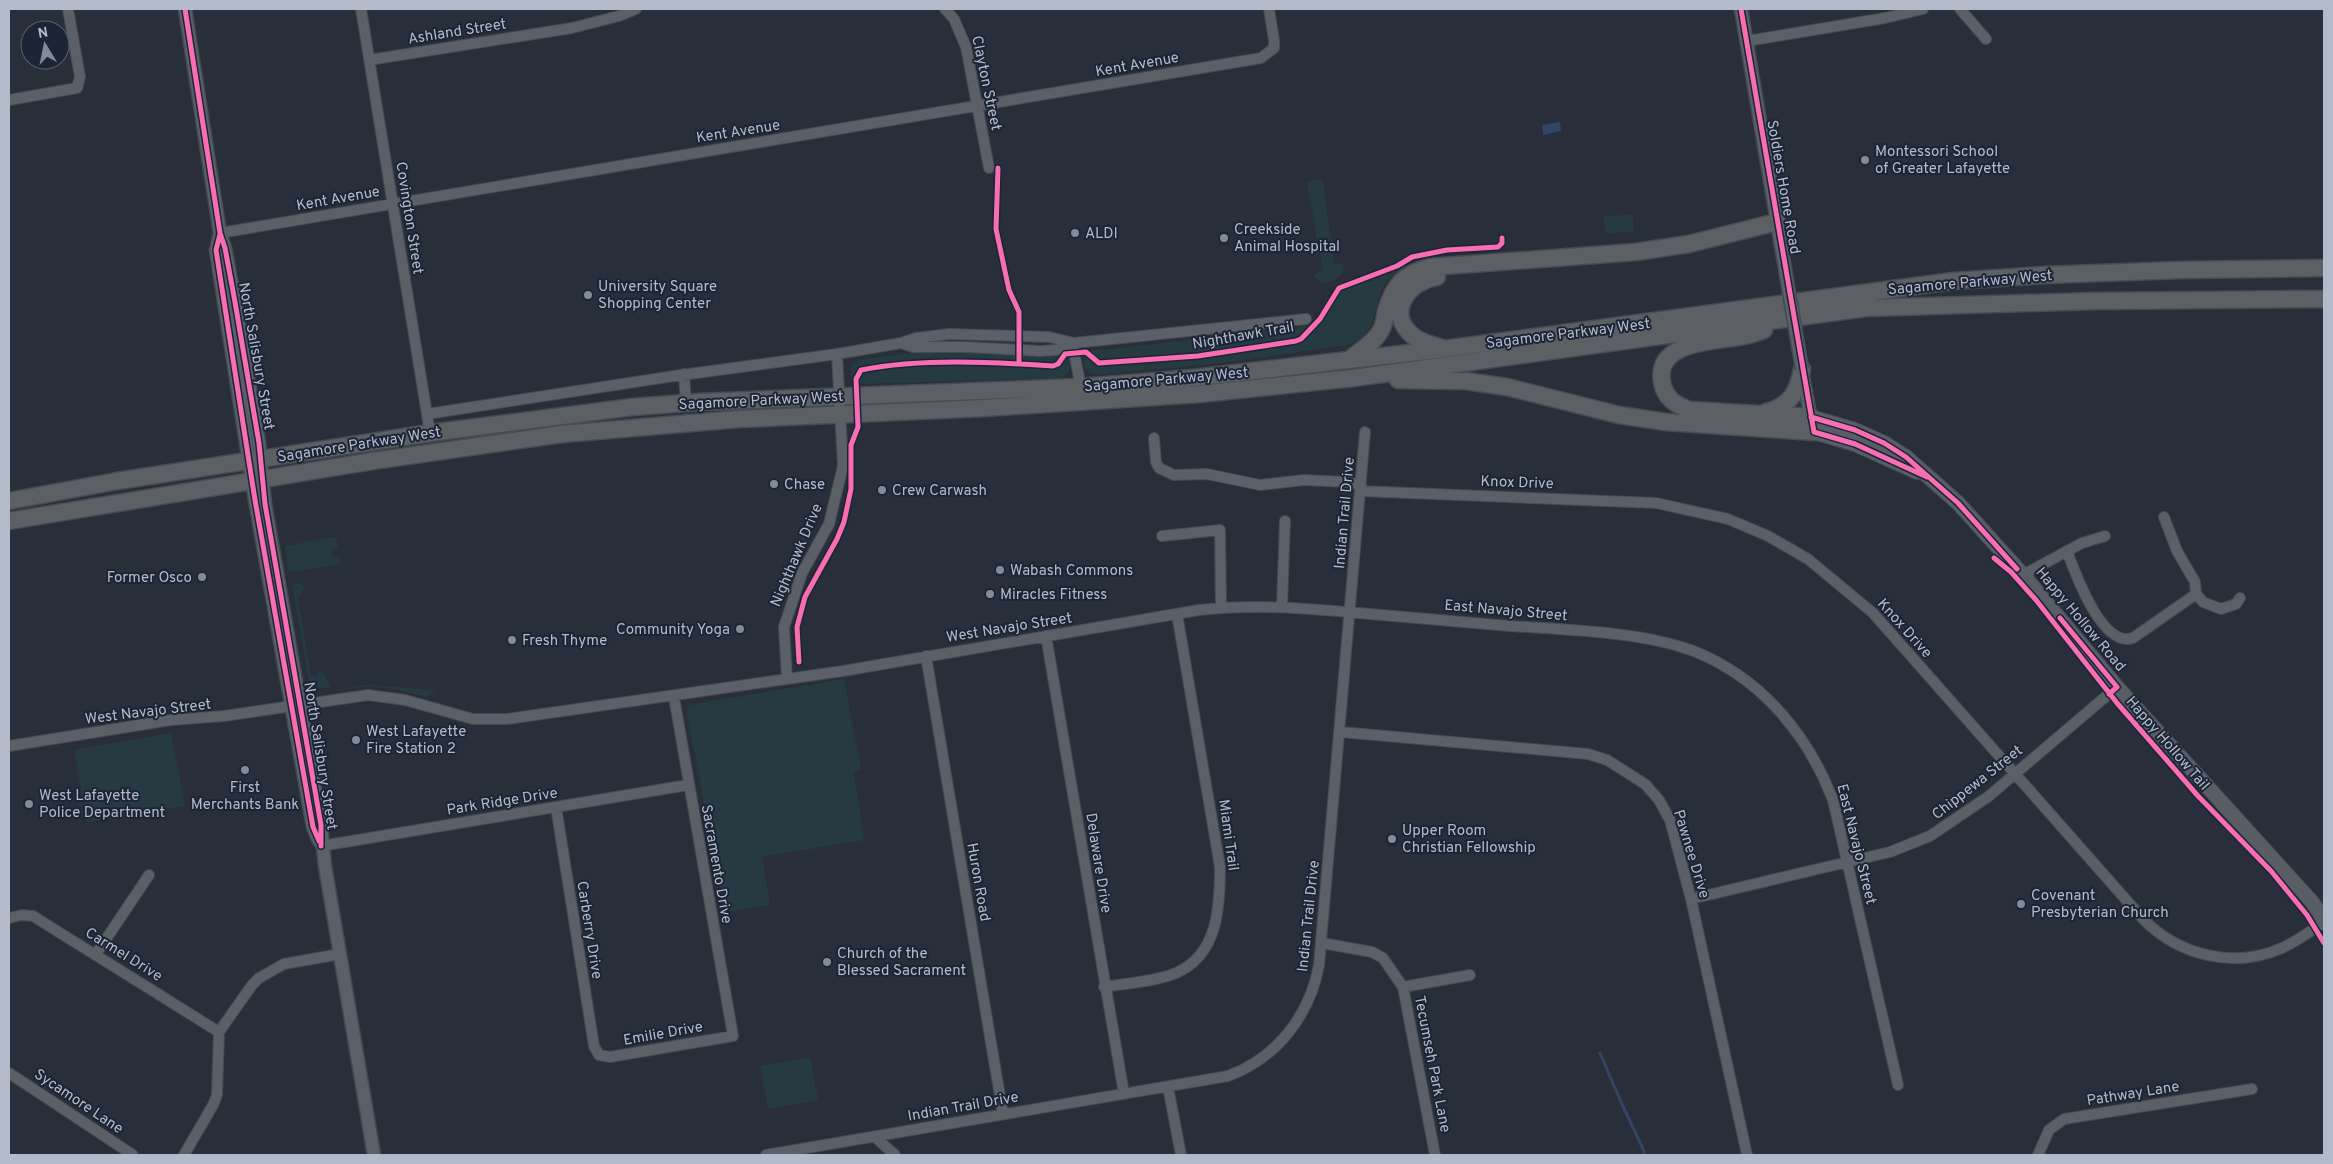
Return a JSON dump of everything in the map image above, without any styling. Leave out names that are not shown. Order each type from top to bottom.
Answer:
[{"type":"highway","points":[[1444,349],[1413,337],[1405,327],[1401,317],[1402,301],[1408,291],[1418,282],[1434,277],[1625,263],[1662,258],[1778,227]]},
{"type":"highway","points":[[1350,359],[1371,342],[1381,330],[1393,292],[1401,281],[1409,274],[1419,270],[1430,267],[1654,249],[1778,227]]},
{"type":"highway","name":"Sagamore Parkway West","points":[[9,501],[430,433],[575,414],[686,403],[1081,387],[1193,378],[1444,349],[1953,281],[2162,270],[2324,268]]},
{"type":"highway","name":"Sagamore Parkway West","points":[[9,521],[257,479],[562,434],[739,419],[1199,394],[1353,378],[1866,308],[1960,304],[2324,299]]},
{"type":"highway","points":[[1807,316],[1743,336],[1683,347],[1674,352],[1662,371],[1664,391],[1670,400],[1678,406],[1690,410],[1759,413],[1812,425]]},
{"type":"highway","points":[[1759,413],[1786,404],[1797,390],[1802,369]]},
{"type":"highway","points":[[1353,378],[1466,381],[1507,387],[1619,415],[1656,420],[1812,425]]},
{"type":"main road","name":"Happy Hollow Road","points":[[1812,425],[1927,477],[1958,503],[2023,575],[2117,687],[2312,902],[2324,921]]},
{"type":"street","points":[[9,100],[77,88],[80,77],[68,9]]},
{"type":"street","name":"North Salisbury Street","points":[[185,9],[220,233],[216,250],[255,460],[296,705],[322,825],[322,846],[374,1155]]},
{"type":"street","name":"Covington Street","points":[[361,9],[430,433]]},
{"type":"street","name":"Ashland Street","points":[[369,60],[572,28],[619,16],[636,9]]},
{"type":"street","name":"Clayton Street","points":[[945,9],[954,19],[966,47],[989,168]]},
{"type":"street","name":"Kent Avenue","points":[[220,233],[1261,58],[1274,48],[1269,9]]},
{"type":"street","name":"Soldiers Home Road","points":[[1741,9],[1802,369]]},
{"type":"street","points":[[1746,41],[1884,13],[1923,9]]},
{"type":"street","points":[[1960,9],[1986,39]]},
{"type":"street","points":[[427,414],[901,343],[913,347],[956,346],[1040,351],[1056,350],[1074,342],[1306,319]]},
{"type":"street","points":[[1074,342],[1074,353],[1081,387]]},
{"type":"street","name":"Nighthawk Drive","points":[[787,679],[784,627],[802,573],[829,524],[842,466],[837,354]]},
{"type":"street","points":[[1802,369],[1812,425]]},
{"type":"street","points":[[684,374],[686,403]]},
{"type":"street","name":"Indian Trail Drive","points":[[766,1155],[1228,1076],[1261,1060],[1273,1050],[1297,1020],[1313,991],[1322,942],[1365,432]]},
{"type":"street","name":"Knox Drive","points":[[1154,438],[1156,462],[1159,468],[1174,475],[1207,474],[1260,485],[1304,480],[1347,482],[1361,488],[1656,503],[1728,519],[1768,536],[1808,559],[1873,613],[2144,920],[2168,941],[2180,947],[2218,957],[2244,958],[2282,948],[2324,921]]},
{"type":"street","points":[[2164,517],[2177,551],[2195,582],[2196,594],[2203,602],[2221,609],[2236,604],[2240,598]]},
{"type":"street","points":[[1282,606],[1285,521]]},
{"type":"street","points":[[1162,536],[1220,530],[1221,608]]},
{"type":"street","points":[[2023,575],[2082,543],[2105,536]]},
{"type":"street","points":[[2066,551],[2090,605],[2116,637],[2121,639],[2133,638],[2196,594]]},
{"type":"street","name":"West Navajo Street","points":[[9,746],[171,720],[224,716],[368,695],[381,695],[473,719],[506,719],[619,702],[674,697],[1221,608],[1282,606],[1350,612]]},
{"type":"street","name":"East Navajo Street","points":[[1350,612],[1638,637],[1695,652],[1718,663],[1758,691],[1780,710],[1811,753],[1824,776],[1833,800],[1898,1085]]},
{"type":"street","name":"Miami Trail","points":[[1104,987],[1176,973],[1190,965],[1202,953],[1215,926],[1220,867],[1177,614]]},
{"type":"street","name":"Delaware Drive","points":[[1046,636],[1104,987],[1124,1094]]},
{"type":"street","name":"Huron Road","points":[[926,656],[1003,1114]]},
{"type":"street","name":"Chippewa Street","points":[[1691,899],[1890,852],[1930,836],[1989,796],[2117,687]]},
{"type":"street","name":"Sacramento Drive","points":[[674,697],[733,1036]]},
{"type":"street","name":"Pawnee Drive","points":[[1341,732],[1588,754],[1607,760],[1645,784],[1659,800],[1670,820],[1691,899],[1746,1155]]},
{"type":"street","name":"Park Ridge Drive","points":[[322,846],[688,785]]},
{"type":"street","name":"Carberry Drive","points":[[556,807],[594,1046],[599,1055]]},
{"type":"street","points":[[96,954],[149,875]]},
{"type":"street","name":"Carmel Drive","points":[[9,918],[22,915],[33,916],[219,1032]]},
{"type":"street","name":"Tecumseh Park Lane","points":[[1322,942],[1377,955],[1389,966],[1403,987],[1435,1155]]},
{"type":"street","points":[[184,1155],[217,1095],[219,1032],[252,985],[264,974],[284,964],[340,954]]},
{"type":"street","points":[[1403,987],[1470,975]]},
{"type":"street","name":"Emilie Drive","points":[[599,1055],[610,1058],[733,1036]]},
{"type":"street","name":"Sycamore Lane","points":[[9,1073],[133,1155]]},
{"type":"street","points":[[1168,1087],[1181,1155]]},
{"type":"street","name":"Pathway Lane","points":[[2038,1155],[2049,1130],[2064,1119],[2252,1089]]},
{"type":"street","points":[[875,1137],[896,1155]]},
{"type":"green space","points":[[1319,179],[1323,181],[1334,264],[1341,263],[1345,268],[1341,275],[1335,279],[1321,283],[1314,277],[1318,271],[1323,270],[1307,182]]},
{"type":"green space","points":[[1633,215],[1634,232],[1605,233],[1604,216]]},
{"type":"green space","points":[[1405,264],[1408,265],[1384,285],[1373,321],[1366,333],[1351,344],[1233,362],[1096,375],[1090,373],[1084,366],[1086,355],[1093,351],[1317,325],[1334,297],[1342,289],[1357,281],[1390,272]]},
{"type":"green space","points":[[924,351],[1057,353],[1066,357],[1070,368],[1062,378],[860,384],[851,378],[851,365],[858,360]]},
{"type":"green space","points":[[336,537],[338,548],[332,550],[333,558],[339,557],[340,564],[289,572],[285,546]]},
{"type":"green space","points":[[298,583],[305,586],[298,599],[311,675],[315,678],[319,671],[324,673],[330,688],[316,688],[309,680],[292,586]]},
{"type":"green space","points":[[844,679],[861,770],[854,772],[864,840],[762,857],[770,905],[725,912],[686,710],[689,705]]},
{"type":"green space","points":[[367,685],[436,690],[427,697],[371,686],[317,693]]},
{"type":"green space","points":[[171,733],[185,806],[87,822],[74,750]]},
{"type":"green space","points":[[810,1057],[818,1100],[768,1109],[760,1066]]},
{"type":"water","points":[[1560,122],[1561,131],[1543,135],[1542,125]]},
{"type":"waterway","points":[[1600,1053],[1644,1151],[1644,1155]]},
{"type":"cycle path","points":[[185,9],[220,233],[225,248],[259,443],[265,504],[321,825],[321,846]]},
{"type":"cycle path","points":[[1741,9],[1814,432],[1855,444],[1927,477]]},
{"type":"cycle path","points":[[998,168],[996,229],[1009,290],[1019,312],[1019,364]]},
{"type":"cycle path","points":[[220,234],[216,250],[255,500],[313,827],[319,841]]},
{"type":"cycle path","name":"Nighthawk Trail","points":[[799,662],[797,627],[805,597],[837,539],[844,522],[851,489],[851,445],[858,427],[856,379],[861,370],[932,362],[981,362],[1053,366],[1058,364],[1065,354],[1086,352],[1099,363],[1198,356],[1296,341],[1301,339],[1320,319],[1339,288],[1397,266],[1412,257],[1447,250],[1498,247],[1502,243],[1502,238]]},
{"type":"cycle path","points":[[1811,417],[1855,430],[1884,443],[1906,457],[1958,503],[2017,569]]},
{"type":"cycle path","name":"Happy Hollow Tail","points":[[1994,558],[2011,572],[2036,600],[2117,703],[2198,796],[2271,871],[2307,915],[2324,943]]},
{"type":"cycle path","points":[[2060,618],[2117,687],[2109,694]]},
{"type":"place","name":"Montessori School of Greater Lafayette","points":[[1865,160]]},
{"type":"place","name":"ALDI","points":[[1075,233]]},
{"type":"place","name":"Creekside Animal Hospital","points":[[1224,238]]},
{"type":"place","name":"University Square Shopping Center","points":[[588,295]]},
{"type":"place","name":"Chase","points":[[774,484]]},
{"type":"place","name":"Crew Carwash","points":[[882,490]]},
{"type":"place","name":"Wabash Commons","points":[[1000,570]]},
{"type":"place","name":"Former Osco","points":[[202,577]]},
{"type":"place","name":"Miracles Fitness","points":[[990,594]]},
{"type":"place","name":"Community Yoga","points":[[740,629]]},
{"type":"place","name":"Fresh Thyme","points":[[512,640]]},
{"type":"place","name":"West Lafayette Fire Station 2","points":[[356,740]]},
{"type":"place","name":"First Merchants Bank","points":[[245,770]]},
{"type":"place","name":"West Lafayette Police Department","points":[[29,804]]},
{"type":"place","name":"Upper Room Christian Fellowship","points":[[1392,839]]},
{"type":"place","name":"Covenant Presbyterian Church","points":[[2021,904]]},
{"type":"place","name":"Church of the Blessed Sacrament","points":[[827,962]]}]
